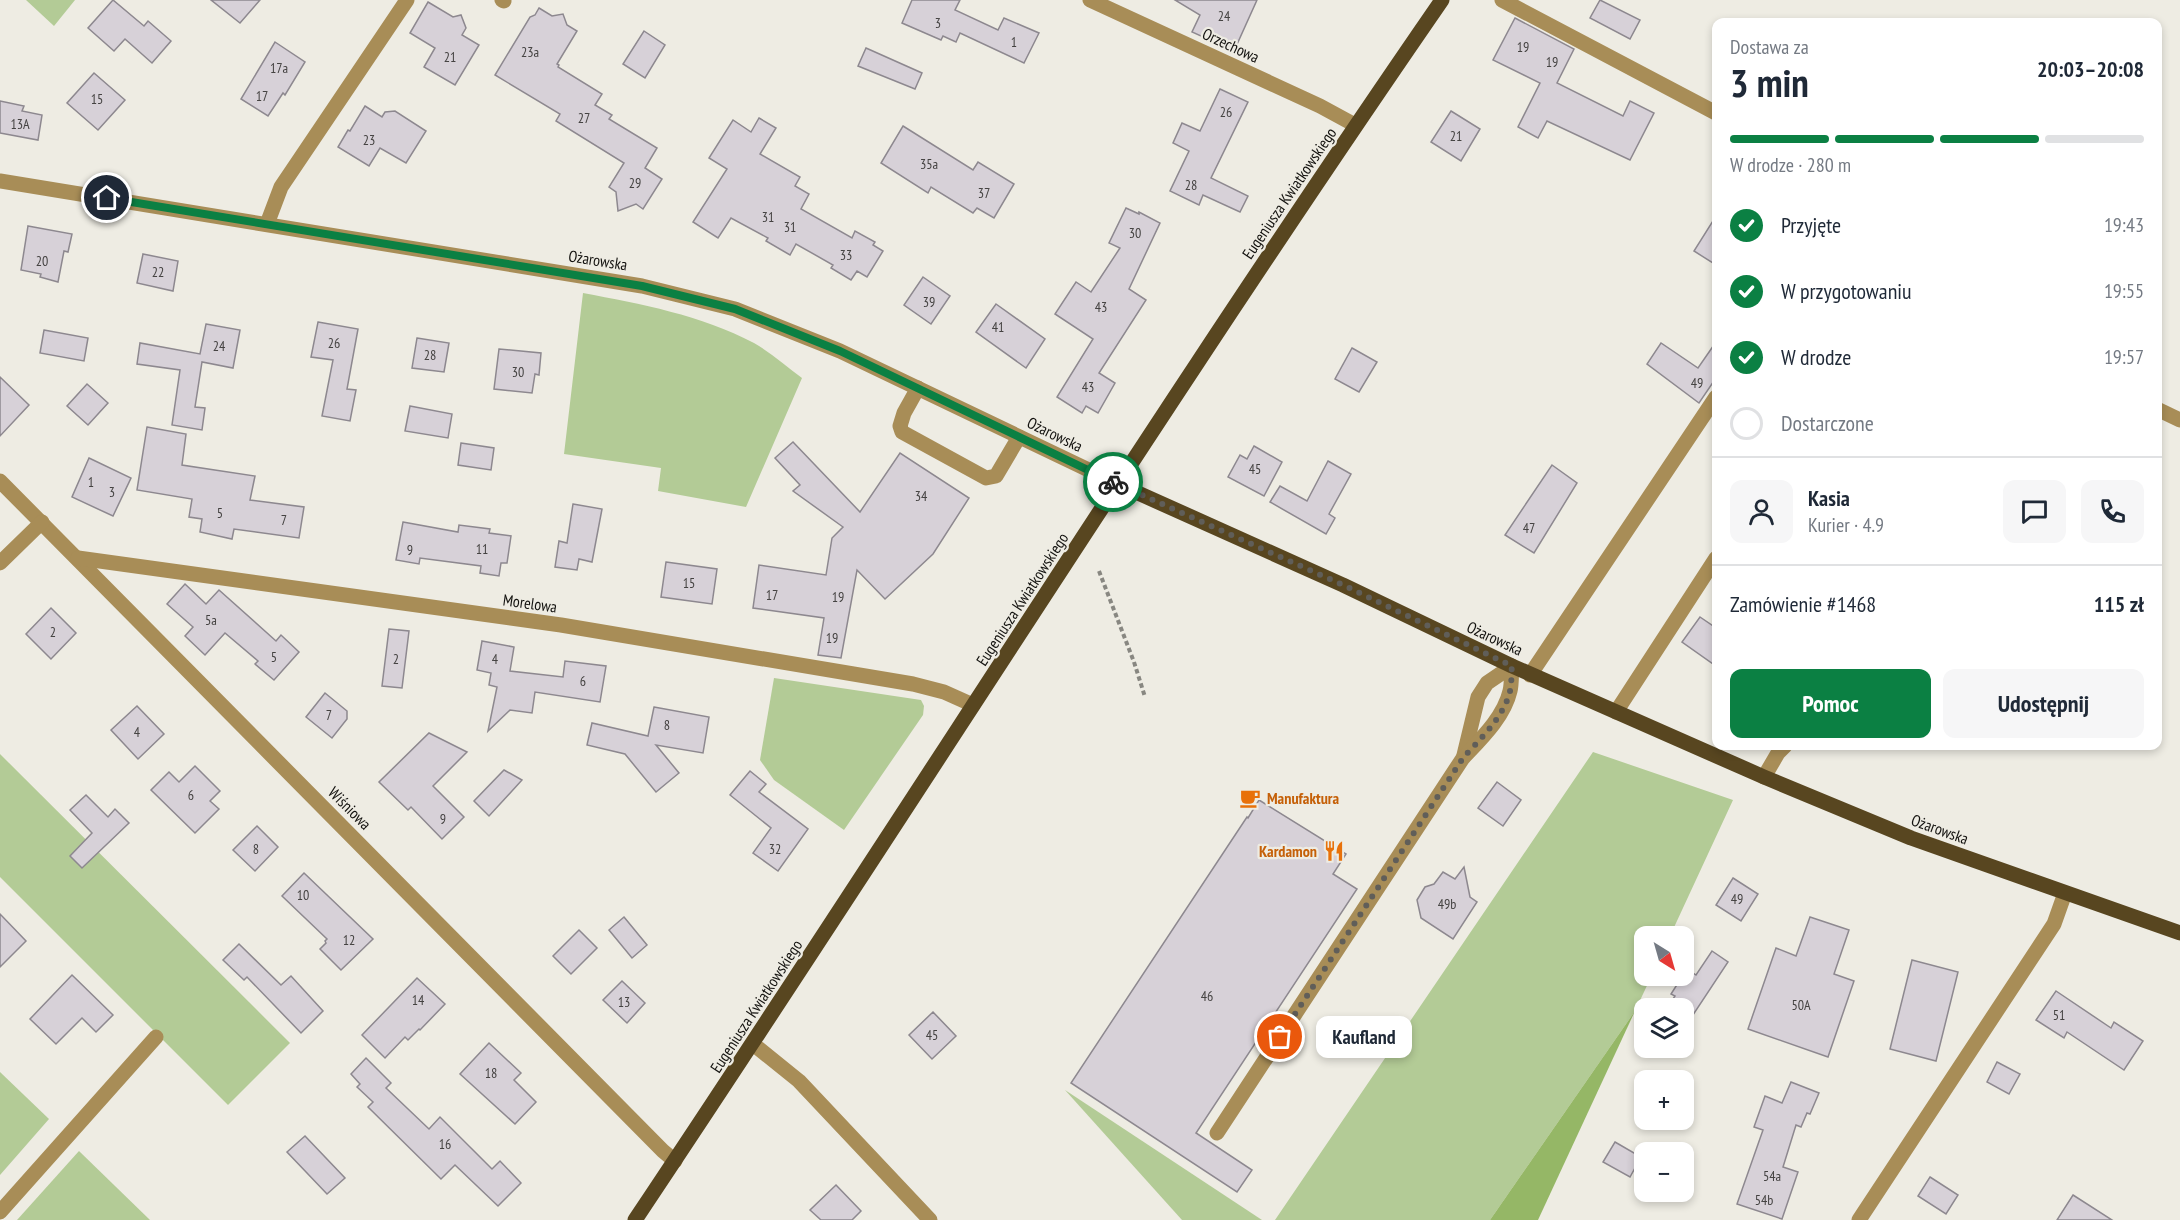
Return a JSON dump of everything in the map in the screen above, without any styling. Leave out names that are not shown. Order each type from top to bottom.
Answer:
[{"type":"main road","name":"Eugeniusza Kwiatkowskiego","points":[[635,1220],[753,1044],[1355,125],[1442,0]]},
{"type":"main road","name":"Ożarowska","points":[[1118,484],[1321,576],[1530,675],[1764,777],[1911,838],[2180,933]]},
{"type":"street","points":[[267,224],[280,187],[406,0]]},
{"type":"street","name":"Orzechowa","points":[[1090,0],[1320,106],[1355,125]]},
{"type":"street","points":[[1502,0],[1712,110]]},
{"type":"street","name":"Ożarowska","points":[[0,181],[642,286],[735,309],[840,351],[1118,484]]},
{"type":"street","points":[[918,388],[904,412],[900,426],[902,432],[986,478],[996,476],[1019,436]]},
{"type":"street","points":[[1530,675],[1712,403]]},
{"type":"street","points":[[2162,411],[2180,420]]},
{"type":"street","name":"Wiśniowa","points":[[0,481],[675,1161]]},
{"type":"street","points":[[0,563],[42,522]]},
{"type":"street","name":"Morelowa","points":[[78,558],[561,625],[914,684],[944,692],[973,705]]},
{"type":"street","points":[[1616,712],[1712,564]]},
{"type":"street","points":[[1463,758],[1478,697],[1487,683],[1512,666]]},
{"type":"street","points":[[1217,1134],[1463,758],[1502,709],[1510,690],[1512,666]]},
{"type":"street","points":[[1764,777],[1781,750]]},
{"type":"street","points":[[1859,1220],[2054,924],[2065,893]]},
{"type":"street","points":[[0,1212],[156,1037]]},
{"type":"street","points":[[753,1044],[799,1081],[930,1220]]},
{"type":"path","points":[[1099,571],[1145,697]]},
{"type":"green space","points":[[26,0],[75,0],[54,26]]},
{"type":"green space","points":[[583,293],[649,306],[734,333],[754,343],[802,378],[746,507],[658,491],[661,468],[564,454]]},
{"type":"green space","points":[[774,678],[921,700],[924,706],[923,715],[844,830],[774,780],[760,760]]},
{"type":"green space","points":[[1593,752],[1733,800],[1675,926],[1634,926],[1634,986],[1647,986],[1641,998],[1634,998],[1634,1012],[1490,1220],[1275,1220]]},
{"type":"green space","points":[[0,754],[290,1043],[228,1105],[0,877]]},
{"type":"green space","points":[[1634,1012],[1538,1220],[1490,1220]]},
{"type":"green space","points":[[0,1072],[49,1119],[0,1175]]},
{"type":"green space","points":[[1065,1090],[1262,1220],[1182,1220]]},
{"type":"green space","points":[[79,1151],[150,1220],[17,1220]]},
{"type":"building","points":[[113,0],[144,26],[148,21],[171,41],[152,63],[125,39],[114,51],[88,28]]},
{"type":"building","points":[[211,0],[260,0],[240,23]]},
{"type":"building","points":[[912,0],[960,0],[955,10],[998,30],[1004,18],[1039,33],[1024,63],[960,33],[956,42],[943,36],[941,40],[902,23]]},
{"type":"building","points":[[1175,0],[1257,0],[1234,51],[1192,32],[1200,15]]},
{"type":"building","points":[[1600,0],[1640,20],[1630,39],[1590,18]]},
{"type":"building","points":[[428,2],[453,17],[461,15],[466,28],[462,35],[479,45],[455,85],[424,67],[435,48],[410,33]]},
{"type":"building","points":[[539,8],[552,16],[563,14],[567,25],[577,31],[557,64],[558,67],[602,94],[595,105],[612,115],[609,119],[657,148],[645,168],[662,179],[643,209],[636,204],[618,211],[616,192],[609,187],[624,163],[556,121],[560,114],[495,75],[530,17],[535,15]]},
{"type":"building","points":[[1515,18],[1574,49],[1557,83],[1623,116],[1630,101],[1654,113],[1630,160],[1547,121],[1538,138],[1518,127],[1540,83],[1493,60]]},
{"type":"building","points":[[644,31],[665,45],[645,78],[623,64]]},
{"type":"building","points":[[275,42],[305,62],[285,95],[283,93],[268,116],[241,99]]},
{"type":"building","points":[[866,48],[922,73],[915,89],[858,66]]},
{"type":"building","points":[[94,73],[125,100],[98,130],[67,103]]},
{"type":"building","points":[[1220,89],[1248,102],[1211,178],[1248,196],[1240,212],[1203,195],[1199,205],[1170,191],[1189,151],[1173,143],[1182,123],[1200,131]]},
{"type":"building","points":[[0,101],[24,106],[22,111],[42,115],[38,140],[0,133]]},
{"type":"building","points":[[365,106],[382,117],[385,112],[395,111],[426,131],[406,163],[380,148],[369,166],[338,147]]},
{"type":"building","points":[[1451,111],[1480,129],[1461,161],[1431,142]]},
{"type":"building","points":[[759,118],[776,128],[760,154],[800,177],[795,186],[809,194],[801,209],[852,238],[855,231],[875,242],[873,245],[883,251],[867,277],[857,271],[851,280],[831,268],[833,265],[796,244],[790,255],[766,241],[768,238],[731,218],[718,238],[693,222],[727,169],[709,158],[733,120],[751,132]]},
{"type":"building","points":[[903,126],[973,170],[978,162],[1014,184],[994,218],[977,208],[973,213],[931,187],[928,193],[881,163]]},
{"type":"building","points":[[1126,208],[1160,223],[1129,289],[1146,300],[1099,373],[1115,383],[1098,413],[1086,406],[1082,413],[1057,397],[1093,339],[1055,314],[1076,282],[1091,292],[1120,248],[1109,243]]},
{"type":"building","points":[[1712,222],[1712,262],[1694,251]]},
{"type":"building","points":[[28,226],[72,234],[68,252],[64,251],[58,282],[40,277],[41,274],[21,270]]},
{"type":"building","points":[[143,254],[178,261],[173,291],[137,283]]},
{"type":"building","points":[[923,277],[950,296],[931,324],[904,305]]},
{"type":"building","points":[[996,304],[1045,339],[1026,368],[976,332]]},
{"type":"building","points":[[318,322],[358,329],[347,389],[356,390],[350,421],[322,416],[333,360],[311,357]]},
{"type":"building","points":[[206,324],[240,330],[233,368],[202,362],[195,407],[205,408],[202,430],[172,425],[180,370],[137,364],[140,343],[200,354]]},
{"type":"building","points":[[44,330],[88,338],[84,361],[40,353]]},
{"type":"building","points":[[417,338],[449,343],[444,372],[412,368]]},
{"type":"building","points":[[1661,343],[1698,368],[1712,348],[1712,384],[1699,403],[1647,364]]},
{"type":"building","points":[[1352,348],[1377,362],[1359,392],[1335,379]]},
{"type":"building","points":[[499,349],[541,353],[539,375],[535,374],[532,393],[494,389]]},
{"type":"building","points":[[0,377],[29,405],[0,436]]},
{"type":"building","points":[[87,384],[108,403],[88,425],[67,406]]},
{"type":"building","points":[[410,406],[452,414],[448,438],[405,431]]},
{"type":"building","points":[[147,427],[186,434],[182,465],[255,476],[250,500],[304,507],[299,538],[234,529],[232,539],[200,532],[202,519],[189,517],[192,499],[137,490]]},
{"type":"building","points":[[793,442],[860,512],[900,453],[969,498],[933,554],[885,599],[857,570],[841,658],[818,655],[824,618],[753,608],[759,565],[826,575],[832,538],[843,527],[793,491],[800,485],[775,458]]},
{"type":"building","points":[[461,443],[494,448],[491,470],[458,465]]},
{"type":"building","points":[[1254,446],[1282,462],[1264,496],[1228,477],[1240,455],[1247,459]]},
{"type":"building","points":[[89,458],[131,478],[113,516],[72,497]]},
{"type":"building","points":[[1328,461],[1351,474],[1329,514],[1335,518],[1326,534],[1270,502],[1280,486],[1307,501]]},
{"type":"building","points":[[1552,465],[1577,483],[1534,553],[1505,535]]},
{"type":"building","points":[[573,504],[602,509],[592,562],[579,559],[577,570],[555,567],[559,541],[567,543]]},
{"type":"building","points":[[403,522],[458,532],[459,525],[490,529],[489,533],[511,536],[507,563],[501,563],[499,576],[480,573],[481,566],[420,558],[419,564],[396,560]]},
{"type":"building","points":[[666,562],[717,569],[712,604],[661,597]]},
{"type":"building","points":[[185,584],[206,604],[219,590],[276,641],[281,635],[299,652],[274,680],[255,664],[258,661],[225,633],[205,655],[185,636],[193,627],[167,604]]},
{"type":"building","points":[[51,608],[76,633],[51,659],[26,634]]},
{"type":"building","points":[[1700,617],[1712,625],[1712,663],[1682,642]]},
{"type":"building","points":[[389,629],[409,631],[402,688],[382,686]]},
{"type":"building","points":[[482,641],[514,647],[510,671],[563,677],[565,661],[606,666],[600,702],[535,692],[532,713],[510,710],[488,731],[497,687],[489,685],[491,673],[477,670]]},
{"type":"building","points":[[325,693],[347,711],[347,719],[332,738],[306,717]]},
{"type":"building","points":[[137,706],[164,734],[138,759],[111,730]]},
{"type":"building","points":[[654,707],[709,717],[703,753],[656,745],[679,773],[656,792],[625,754],[587,745],[592,723],[648,736]]},
{"type":"building","points":[[429,733],[467,752],[433,786],[464,817],[442,839],[411,807],[408,810],[379,782]]},
{"type":"building","points":[[195,766],[220,791],[210,801],[219,809],[195,833],[151,790],[169,772],[179,782]]},
{"type":"building","points":[[504,770],[522,780],[489,816],[474,801]]},
{"type":"building","points":[[750,771],[766,784],[759,792],[808,829],[778,871],[753,853],[771,828],[730,795]]},
{"type":"building","points":[[1497,782],[1521,800],[1503,826],[1478,808]]},
{"type":"building","points":[[86,795],[108,817],[115,809],[129,823],[82,868],[70,856],[92,833],[70,810]]},
{"type":"building","points":[[1259,800],[1346,854],[1333,874],[1357,889],[1196,1133],[1252,1170],[1237,1192],[1071,1083]]},
{"type":"building","points":[[257,826],[278,847],[255,871],[233,850]]},
{"type":"building","points":[[1464,867],[1470,897],[1477,902],[1453,939],[1421,918],[1417,900],[1425,887],[1434,884],[1443,872],[1455,879]]},
{"type":"building","points":[[304,873],[373,939],[341,970],[320,949],[327,939],[282,896]]},
{"type":"building","points":[[1733,878],[1758,894],[1741,921],[1716,905]]},
{"type":"building","points":[[0,914],[26,941],[0,967]]},
{"type":"building","points":[[624,917],[647,945],[632,958],[609,930]]},
{"type":"building","points":[[1810,917],[1849,930],[1834,974],[1854,981],[1828,1057],[1748,1029],[1776,948],[1796,956]]},
{"type":"building","points":[[579,930],[597,948],[571,974],[553,956]]},
{"type":"building","points":[[239,944],[281,985],[291,976],[323,1011],[301,1033],[247,977],[244,980],[223,960]]},
{"type":"building","points":[[1712,951],[1728,962],[1694,1013],[1694,998],[1674,998],[1675,996],[1671,994],[1676,986],[1694,986],[1694,974],[1696,975]]},
{"type":"building","points":[[1912,960],[1958,972],[1936,1061],[1890,1049]]},
{"type":"building","points":[[72,975],[113,1015],[96,1032],[82,1018],[56,1044],[30,1019]]},
{"type":"building","points":[[417,978],[445,1004],[420,1030],[408,1040],[405,1037],[385,1058],[362,1035]]},
{"type":"building","points":[[622,981],[645,1003],[627,1023],[603,1000]]},
{"type":"building","points":[[2056,991],[2111,1028],[2114,1022],[2143,1041],[2124,1070],[2067,1032],[2064,1038],[2036,1020]]},
{"type":"building","points":[[933,1012],[956,1036],[932,1059],[909,1035]]},
{"type":"building","points":[[489,1043],[521,1073],[514,1080],[536,1102],[515,1124],[460,1074]]},
{"type":"building","points":[[366,1058],[391,1083],[386,1088],[429,1129],[440,1117],[492,1169],[500,1161],[521,1183],[498,1206],[455,1165],[441,1179],[368,1107],[373,1102],[357,1087],[360,1084],[351,1074]]},
{"type":"building","points":[[1997,1062],[2020,1074],[2009,1094],[1987,1082]]},
{"type":"building","points":[[1791,1082],[1819,1093],[1810,1114],[1807,1113],[1801,1127],[1796,1125],[1783,1167],[1798,1172],[1782,1219],[1737,1204],[1763,1130],[1754,1127],[1765,1096],[1782,1103]]},
{"type":"building","points":[[305,1136],[345,1178],[327,1194],[287,1152]]},
{"type":"building","points":[[1615,1142],[1634,1153],[1634,1170],[1630,1177],[1603,1162]]},
{"type":"building","points":[[1930,1177],[1958,1195],[1946,1214],[1918,1196]]},
{"type":"building","points":[[836,1185],[861,1211],[852,1220],[821,1220],[810,1210]]},
{"type":"building","points":[[2073,1195],[2112,1220],[2057,1220]]},
{"type":"way so far","points":[[1113,482],[1343,585],[1512,666],[1510,690],[1502,709],[1463,758],[1280,1037]]},
{"type":"place","name":"Manufaktura","points":[[1250,798]]},
{"type":"place","name":"Kardamon","points":[[1334,851]]},
{"type":"place","name":"Kaufland","points":[[1280,1037]]},
{"type":"route","points":[[107,198],[642,286],[735,309],[840,351],[1113,482]]}]
